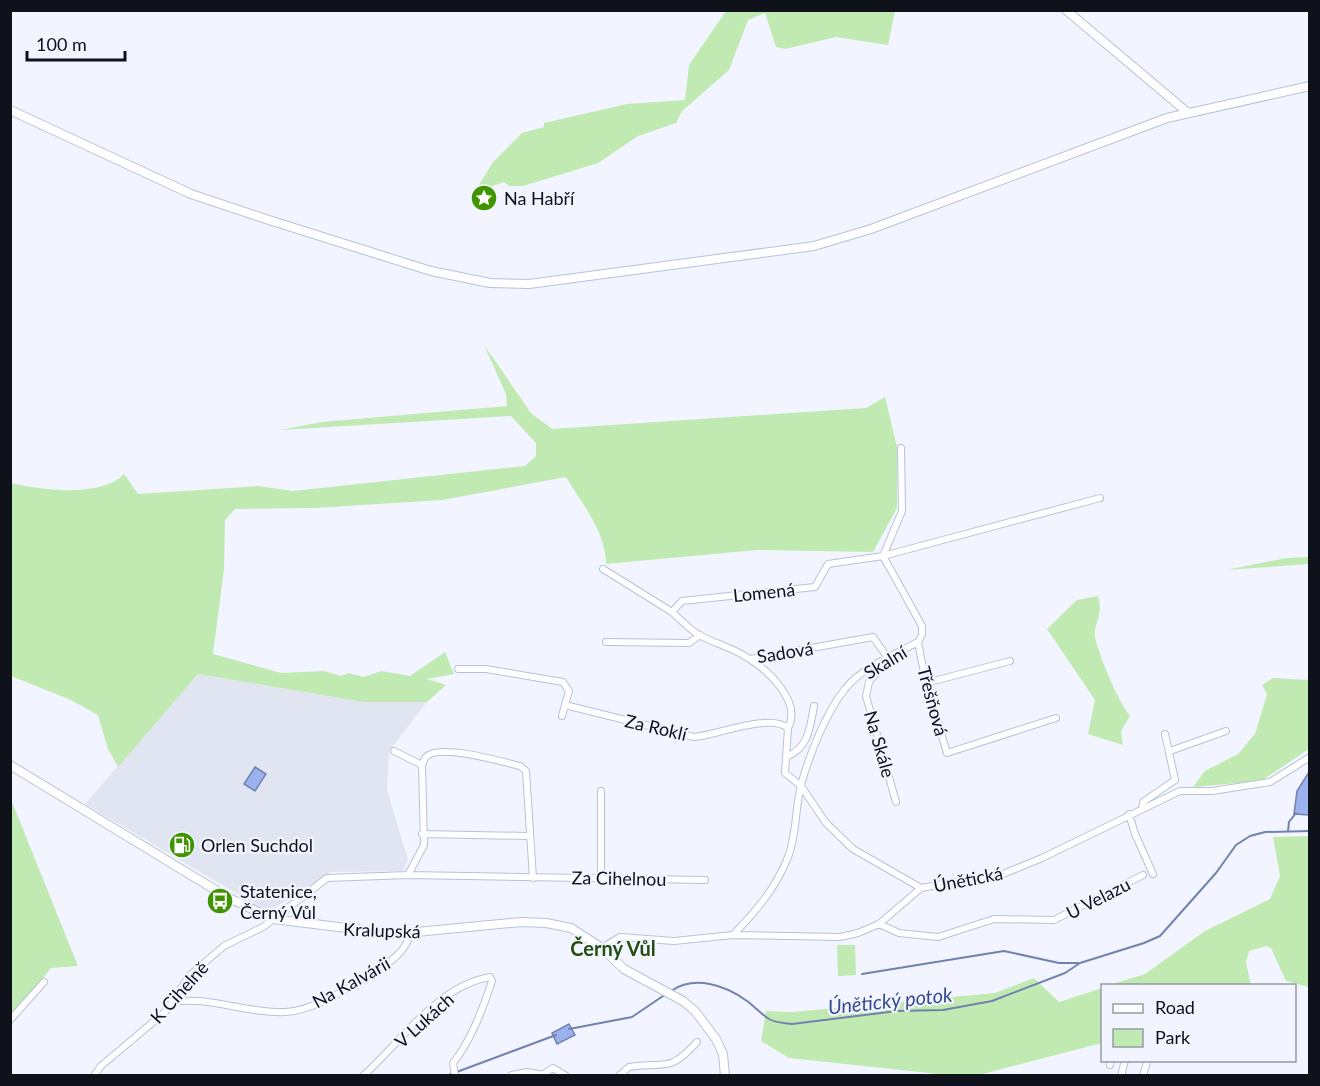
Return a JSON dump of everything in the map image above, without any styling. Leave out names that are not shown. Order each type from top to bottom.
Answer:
[{"type":"street","points":[[1066,10],[1187,112]]},
{"type":"street","points":[[10,110],[191,194],[453,276],[490,283],[530,284],[814,246],[871,229],[1187,112],[1310,86]]},
{"type":"street","points":[[883,556],[902,511],[901,448]]},
{"type":"street","points":[[883,556],[1100,498]]},
{"type":"street","name":"Lomená","points":[[672,612],[682,601],[815,587],[828,564],[883,556]]},
{"type":"street","name":"Skalní","points":[[733,935],[758,910],[776,884],[793,838],[801,786],[824,726],[845,688],[873,666],[918,642],[922,635],[922,626],[883,556]]},
{"type":"street","points":[[603,569],[672,612],[700,635],[689,644],[606,642]]},
{"type":"street","name":"Sadová","points":[[700,635],[750,659],[873,637],[888,658]]},
{"type":"street","name":"Třešňová","points":[[918,642],[926,683],[947,753],[1056,718]]},
{"type":"street","name":"Na Skále","points":[[888,658],[869,682],[866,696],[896,802]]},
{"type":"street","points":[[750,659],[775,681],[791,704],[792,721],[788,728],[785,773],[801,786],[826,823],[853,849],[921,888]]},
{"type":"street","points":[[926,683],[1010,661]]},
{"type":"street","points":[[458,669],[486,669],[563,682],[569,691],[562,716]]},
{"type":"street","name":"Za Roklí","points":[[565,705],[694,737],[766,722],[781,723],[788,728]]},
{"type":"street","points":[[786,757],[803,746],[809,734],[814,706]]},
{"type":"street","points":[[1170,751],[1226,731]]},
{"type":"street","points":[[1142,809],[1143,802],[1175,780],[1165,734]]},
{"type":"street","points":[[394,751],[422,765]]},
{"type":"street","points":[[408,875],[424,845],[422,765],[426,757],[432,753],[474,754],[520,766],[526,771],[529,836],[534,878]]},
{"type":"street","name":"Únětická","points":[[602,948],[620,937],[674,941],[733,935],[840,937],[858,933],[879,924],[921,888],[1003,874],[1042,858],[1180,791],[1212,791],[1270,782],[1310,757]]},
{"type":"street","name":"Kralupská","points":[[10,765],[227,897],[273,919],[340,929],[410,934],[521,922],[546,923],[571,928],[602,948],[624,969],[683,1001],[701,1018],[716,1038],[723,1054],[725,1076]]},
{"type":"street","points":[[601,791],[601,877]]},
{"type":"street","points":[[1129,814],[1152,874]]},
{"type":"street","points":[[422,834],[529,836]]},
{"type":"street","name":"Za Cihelnou","points":[[273,919],[327,878],[408,875],[705,880]]},
{"type":"street","name":"U Velazu","points":[[879,924],[899,933],[938,937],[994,919],[1054,920],[1143,875]]},
{"type":"street","name":"K Cihelně","points":[[94,1076],[101,1065],[165,1012],[190,975],[224,946],[263,927],[273,919]]},
{"type":"street","name":"Na Kalvárii","points":[[172,1002],[184,1000],[222,1003],[264,1011],[287,1012],[313,1005],[358,982],[404,951],[410,934]]},
{"type":"street","name":"V Lukách","points":[[363,1076],[443,999],[466,984],[490,977],[492,981],[485,1000],[460,1054],[453,1063],[455,1076]]},
{"type":"street","points":[[10,1020],[45,982]]},
{"type":"street","points":[[619,1076],[629,1067],[654,1067],[676,1063],[697,1042]]},
{"type":"street","points":[[1143,1076],[1147,1062]]},
{"type":"street","points":[[512,1076],[527,1073],[543,1075],[553,1068],[566,1076]]},
{"type":"shaded area","points":[[198,674],[363,702],[427,702],[389,751],[387,790],[408,860],[403,871],[331,872],[268,912],[85,804]]},
{"type":"green space","points":[[726,11],[895,11],[888,45],[836,37],[785,49],[776,47],[765,13],[748,20],[729,70],[682,111],[676,123],[638,136],[598,163],[523,186],[509,186],[504,182],[474,193],[493,162],[522,133],[544,127],[544,123],[627,104],[685,100],[689,65]]},
{"type":"green space","points":[[484,345],[531,413],[552,429],[866,408],[885,397],[897,447],[897,508],[873,552],[757,550],[606,564],[598,530],[566,477],[442,500],[315,508],[235,509],[225,520],[224,569],[213,654],[281,673],[324,671],[341,676],[348,673],[364,677],[381,671],[410,676],[445,652],[454,674],[427,679],[446,685],[427,702],[363,702],[198,674],[118,767],[108,749],[98,715],[71,700],[11,676],[11,483],[53,490],[86,489],[114,482],[124,474],[138,494],[258,486],[293,491],[525,466],[536,456],[536,443],[511,416],[280,430],[322,422],[507,406],[506,394]]},
{"type":"green space","points":[[1309,557],[1309,564],[1226,570],[1286,558]]},
{"type":"green space","points":[[1098,596],[1100,609],[1095,632],[1097,645],[1115,689],[1130,716],[1121,731],[1123,745],[1088,734],[1095,700],[1047,629],[1077,600]]},
{"type":"green space","points":[[1273,678],[1309,680],[1309,749],[1261,781],[1193,787],[1205,771],[1238,754],[1255,734],[1267,694],[1262,685]]},
{"type":"green space","points":[[10,797],[78,966],[51,968],[11,1019]]},
{"type":"green space","points":[[1309,836],[1309,987],[1286,981],[1271,948],[1266,946],[1249,951],[1246,962],[1251,984],[1112,984],[1145,974],[1205,931],[1270,899],[1280,876],[1273,837]]},
{"type":"green space","points":[[837,945],[855,945],[856,975],[838,976]]},
{"type":"green space","points":[[1034,978],[1059,1002],[1101,988],[1101,1043],[979,1075],[957,1076],[789,1058],[761,1041],[766,1011],[793,1012],[995,993]]},
{"type":"water","points":[[255,767],[266,774],[255,791],[244,784]]},
{"type":"water","points":[[1309,772],[1309,815],[1294,814],[1297,791]]},
{"type":"water","points":[[569,1024],[575,1035],[557,1044],[552,1033]]},
{"type":"waterway","points":[[1288,831],[1289,822],[1296,813]]},
{"type":"waterway","name":"Únětický potok","points":[[671,991],[690,984],[710,984],[738,995],[769,1019],[792,1024],[897,1011],[943,1010],[992,1001],[1065,973],[1080,963],[1160,936],[1216,873],[1236,845],[1250,836],[1265,832],[1310,831]]},
{"type":"waterway","points":[[862,974],[1004,951],[1059,963],[1078,963]]},
{"type":"waterway","name":"Únětický potok","points":[[569,1029],[632,1017],[666,994]]},
{"type":"waterway","name":"Únětický potok","points":[[446,1076],[556,1035]]},
{"type":"place","name":"Na Habří","points":[[484,198]]},
{"type":"place","name":"Orlen Suchdol","points":[[182,845]]},
{"type":"place","name":"Statenice, Černý Vůl","points":[[220,901]]},
{"type":"district","name":"Černý Vůl","points":[[613,948]]}]
